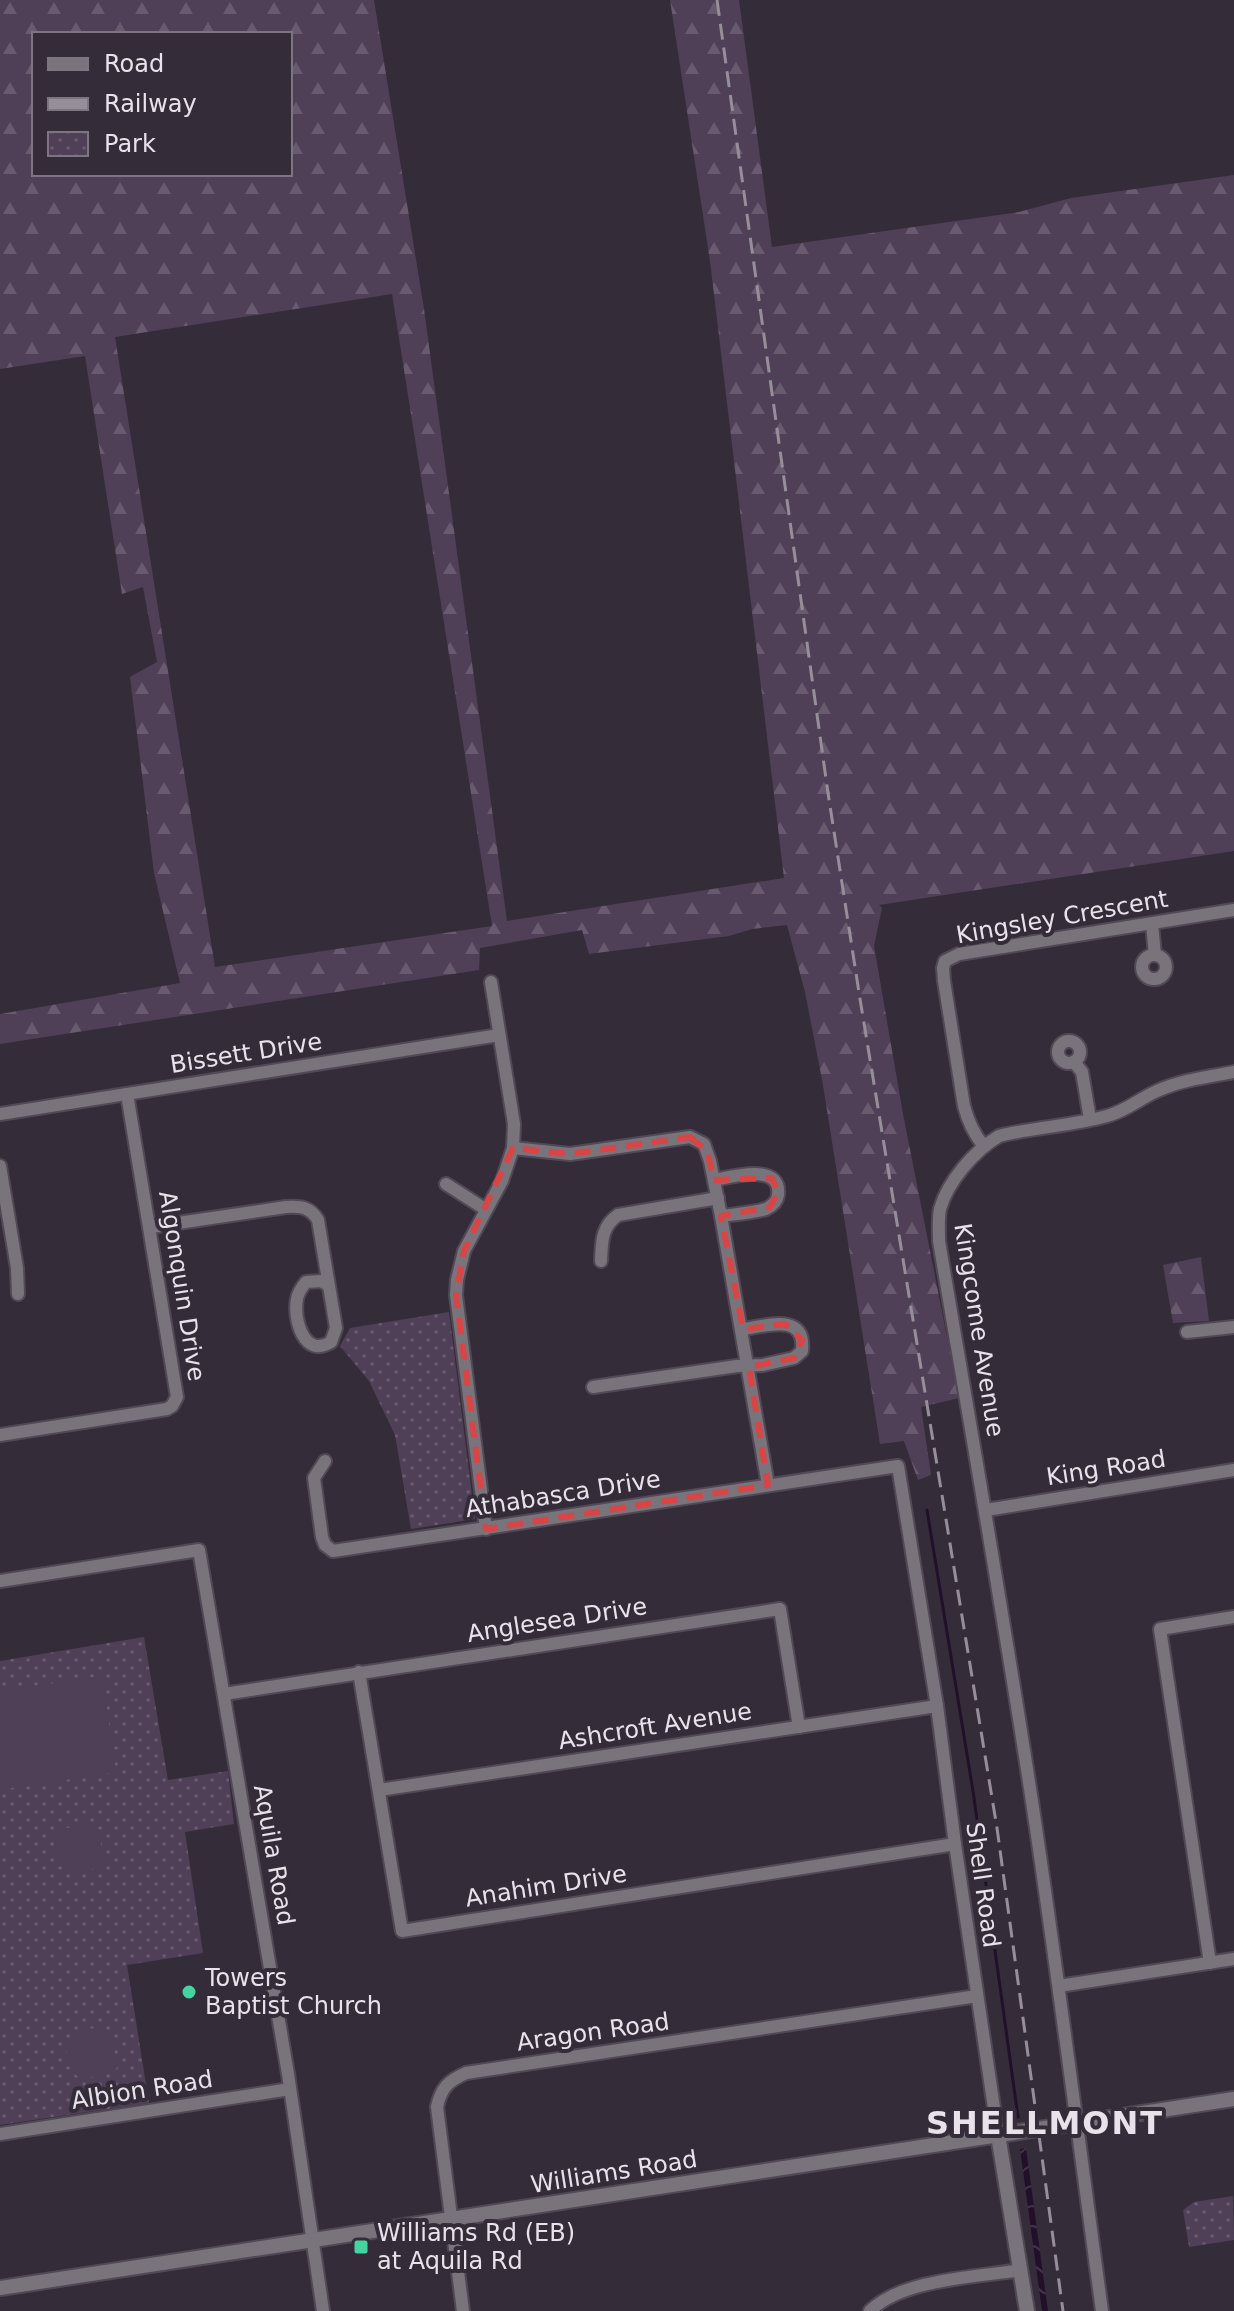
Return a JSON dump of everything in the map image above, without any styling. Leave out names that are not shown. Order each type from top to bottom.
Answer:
[{"type":"street","name":"Kingsley Crescent","points":[[983,1145],[975,1135],[964,1106],[944,981],[945,961],[959,954],[1234,910]]},
{"type":"street","points":[[1152,924],[1155,955]]},
{"type":"street","points":[[486,1529],[456,1295],[464,1251],[502,1181],[513,1148],[514,1124],[491,982]]},
{"type":"street","name":"Bissett Drive","points":[[0,1114],[499,1035]]},
{"type":"street","points":[[1074,1062],[1082,1072],[1090,1119]]},
{"type":"street","points":[[983,1145],[1008,1133],[1124,1110],[1168,1086],[1234,1072]]},
{"type":"street","name":"Algonquin Drive","points":[[0,1435],[153,1412],[172,1406],[177,1397],[127,1094]]},
{"type":"street","points":[[513,1148],[570,1154],[690,1137],[700,1141],[707,1151],[718,1198],[768,1485]]},
{"type":"street","name":"Kingcome Avenue","points":[[983,1145],[950,1188],[938,1222],[986,1510]]},
{"type":"street","points":[[0,1166],[17,1268],[18,1294]]},
{"type":"street","points":[[714,1180],[762,1174],[772,1178],[777,1187],[777,1198],[770,1207],[721,1216]]},
{"type":"street","points":[[446,1184],[485,1209]]},
{"type":"street","points":[[601,1261],[602,1237],[607,1225],[618,1215],[718,1198]]},
{"type":"street","points":[[151,1227],[303,1206],[310,1209],[318,1220],[336,1332],[327,1345],[315,1346],[307,1342],[300,1330],[296,1300],[306,1282],[321,1281],[328,1285]]},
{"type":"street","points":[[593,1387],[763,1365],[794,1358],[802,1351],[802,1340],[796,1328],[785,1324],[743,1329]]},
{"type":"street","points":[[1187,1332],[1234,1327]]},
{"type":"street","name":"Athabasca Drive","points":[[325,1461],[314,1478],[322,1537],[325,1545],[333,1551],[898,1466]]},
{"type":"street","name":"Shell Road","points":[[898,1466],[1027,2311]]},
{"type":"street","name":"King Road","points":[[986,1510],[1234,1470]]},
{"type":"street","points":[[986,1510],[1059,1986],[1102,2311]]},
{"type":"street","name":"Aquila Road","points":[[0,1581],[199,1550],[290,2089],[323,2311]]},
{"type":"street","name":"Anglesea Drive","points":[[224,1694],[780,1609],[799,1727]]},
{"type":"street","points":[[1210,1963],[1160,1629],[1234,1617]]},
{"type":"street","name":"Anahim Drive","points":[[359,1672],[402,1931],[955,1844]]},
{"type":"street","name":"Ashcroft Avenue","points":[[379,1790],[937,1706]]},
{"type":"street","points":[[1059,1986],[1234,1959]]},
{"type":"street","name":"Aragon Road","points":[[463,2311],[437,2107],[444,2086],[466,2073],[977,1996]]},
{"type":"street","name":"Albion Road","points":[[0,2134],[290,2089]]},
{"type":"street","name":"Williams Road","points":[[0,2288],[1234,2099]]},
{"type":"street","points":[[870,2311],[879,2302],[900,2291],[1021,2270]]},
{"type":"highlighted area","points":[[690,1137],[707,1151],[714,1180],[772,1178],[778,1193],[770,1207],[721,1216],[743,1329],[785,1324],[802,1340],[794,1358],[749,1367],[768,1485],[486,1529],[456,1295],[464,1251],[513,1148],[570,1154]]},
{"type":"green space","points":[[0,0],[374,0],[424,309],[507,921],[784,878],[710,261],[670,0],[739,0],[772,247],[1019,212],[1071,198],[1234,175],[1234,851],[879,905],[882,908],[874,946],[903,1114],[959,1398],[921,1407],[931,1475],[918,1480],[904,1441],[880,1444],[823,1085],[805,992],[787,925],[752,929],[729,936],[589,954],[582,930],[480,948],[479,970],[0,1044],[0,1014],[180,983],[154,873],[130,677],[157,662],[143,587],[122,594],[85,356],[0,369]],"holes":[[[392,294],[492,926],[215,967],[115,337]]]},
{"type":"green space","points":[[1201,1257],[1209,1321],[1173,1323],[1163,1265]]},
{"type":"green space","points":[[449,1312],[475,1519],[411,1529],[395,1435],[369,1381],[340,1346],[350,1328]]},
{"type":"green space","points":[[144,1637],[168,1780],[228,1771],[234,1824],[185,1832],[203,1953],[127,1965],[149,2103],[0,2125],[0,1661]]},
{"type":"green space","points":[[102,1676],[116,1772],[0,1790],[0,1691]]},
{"type":"green space","points":[[93,1826],[99,1830],[103,1861],[87,1872],[68,1871],[58,1855],[57,1836],[67,1828]]},
{"type":"green space","points":[[97,2028],[111,2033],[117,2068],[113,2073],[81,2079],[68,2063],[68,2047],[77,2034]]},
{"type":"green space","points":[[1233,2196],[1234,2240],[1189,2247],[1183,2210],[1194,2202]]},
{"type":"water","points":[[1026,2148],[1048,2311],[1042,2311],[1020,2149]]},
{"type":"waterway","points":[[927,1510],[973,1791],[1018,2117]]},
{"type":"railway","points":[[717,0],[828,793],[997,1828],[1063,2311]]},
{"type":"place","name":"Towers Baptist Church","points":[[189,1992]]},
{"type":"place","name":"Williams Rd (EB) at Aquila Rd","points":[[361,2247]]},
{"type":"district","name":"SHELLMONT","points":[[1045,2123]]}]
